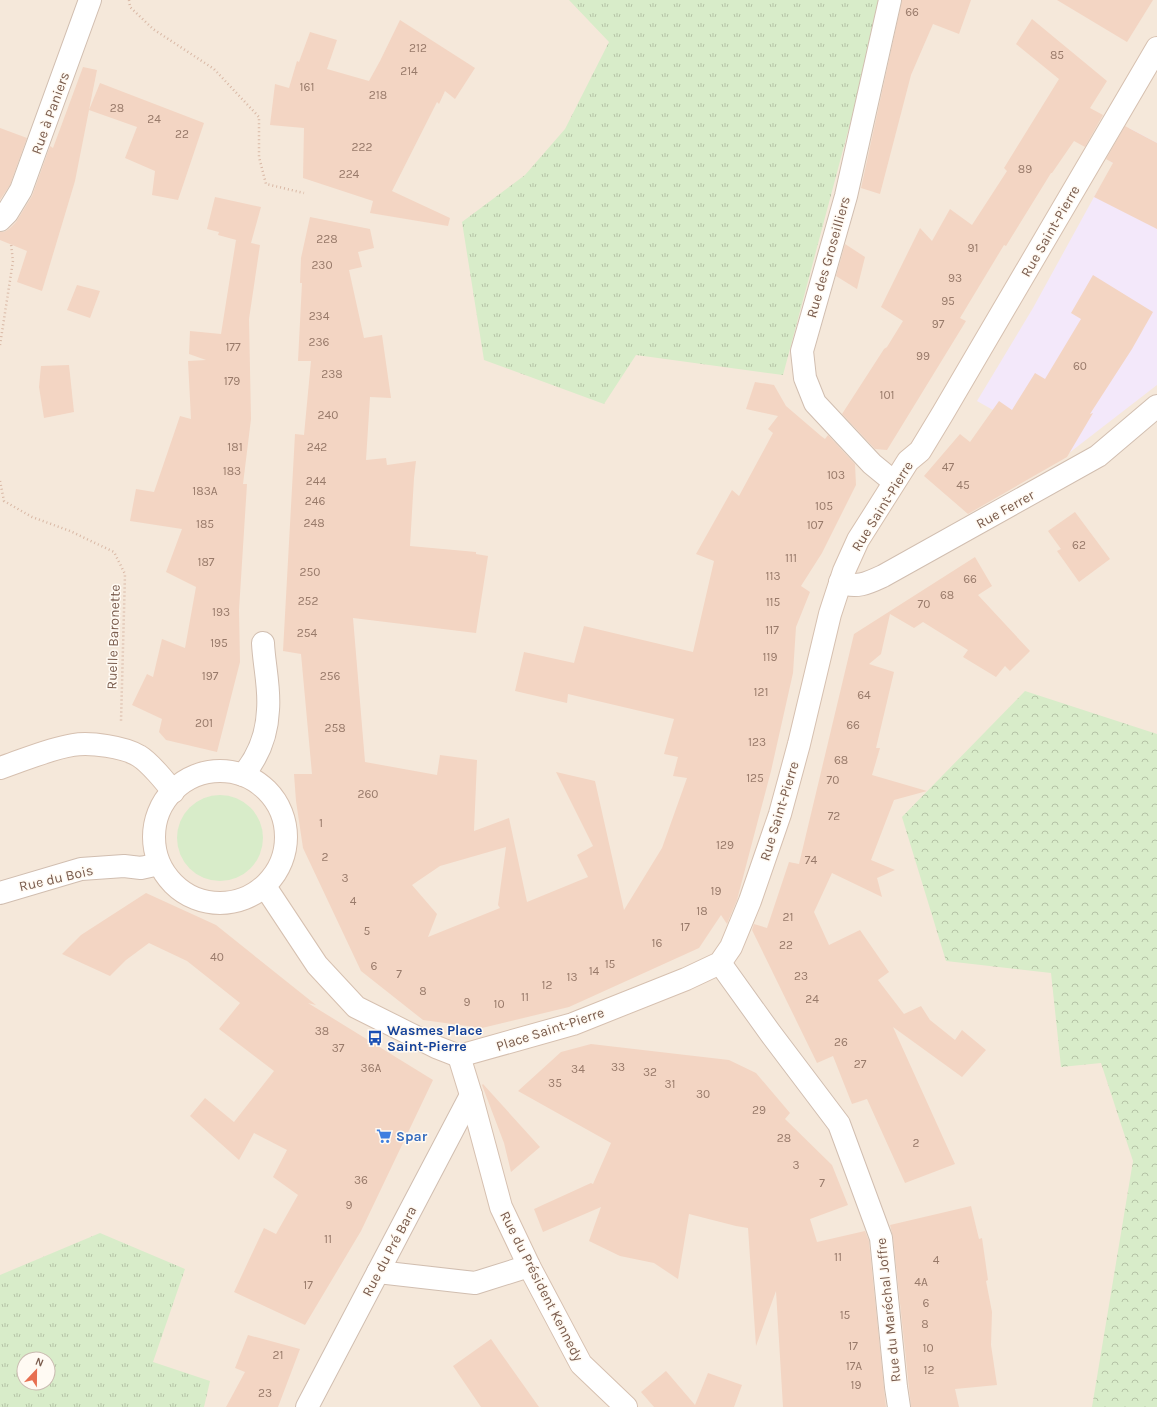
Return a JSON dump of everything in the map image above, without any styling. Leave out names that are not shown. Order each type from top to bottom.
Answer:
[{"type":"street","name":"Rue à Paniers","points":[[3,216],[21,190],[90,0]]},
{"type":"street","name":"Rue des Groseilliers","points":[[890,0],[846,196],[802,351],[805,378],[815,403],[872,464],[894,482]]},
{"type":"street","name":"Rue Saint-Pierre","points":[[720,963],[731,946],[750,902],[780,814],[799,744],[822,641],[840,582],[858,540],[908,461],[920,451],[1157,48]]},
{"type":"street","name":"Rue Ferrer","points":[[840,582],[854,586],[877,579],[962,533],[1098,456],[1157,406]]},
{"type":"street","points":[[243,775],[260,749],[268,710],[263,643]]},
{"type":"street","points":[[0,768],[48,752],[75,745],[120,748],[140,756],[164,780],[173,792]]},
{"type":"street","points":[[223,771],[243,775],[262,786],[278,804],[286,827],[285,850],[276,872],[266,888],[245,898],[227,903],[208,902],[191,896],[176,886],[159,864],[154,841],[156,825],[161,809],[173,792],[184,782],[203,773],[223,771]]},
{"type":"street","name":"Rue du Bois","points":[[0,893],[80,869],[124,866],[140,868],[159,864]]},
{"type":"street","points":[[266,888],[317,966],[356,1007],[436,1047],[459,1056]]},
{"type":"street","name":"Place Saint-Pierre","points":[[459,1056],[573,1024],[686,979],[720,963]]},
{"type":"street","name":"Rue du Maréchal Joffre","points":[[720,963],[839,1124],[882,1238],[899,1407]]},
{"type":"street","name":"Rue du Président Kennedy","points":[[459,1056],[501,1207],[529,1266],[581,1364],[626,1407]]},
{"type":"street","name":"Rue du Pré Bara","points":[[307,1407],[471,1095]]},
{"type":"street","points":[[378,1272],[475,1282],[529,1266]]},
{"type":"path","points":[[129,0],[130,7],[153,29],[214,69],[259,117],[260,157],[266,184],[304,193]]},
{"type":"path","points":[[0,345],[13,261],[3,216]]},
{"type":"path","name":"Ruelle Baronette","points":[[0,481],[4,501],[32,517],[70,531],[114,552],[125,574],[120,748]]},
{"type":"shaded area","points":[[0,0],[1157,0],[1157,1407],[0,1407]]},
{"type":"shaded area","points":[[1129,128],[1157,143],[1157,385],[1069,453],[1038,442],[993,410],[977,401],[1033,308],[1094,197],[1114,164],[1110,161]]},
{"type":"green space","points":[[569,0],[883,0],[783,375],[636,355],[604,404],[484,360],[462,222],[525,175],[565,129],[609,42]]},
{"type":"green space","points":[[1025,691],[1157,734],[1157,1407],[1092,1407],[1133,1161],[1101,1063],[1061,1067],[1051,973],[946,961],[902,817]]},
{"type":"green space","points":[[212,795],[228,795],[237,798],[251,807],[260,821],[263,830],[263,846],[260,855],[251,869],[237,878],[228,881],[212,881],[196,874],[189,869],[184,862],[177,846],[177,830],[184,814],[189,807],[196,802]]},
{"type":"green space","points":[[100,1233],[185,1269],[153,1362],[210,1381],[204,1407],[0,1407],[0,1275]]},
{"type":"building","points":[[902,0],[971,0],[959,34],[933,24],[911,75],[880,194],[861,188]]},
{"type":"building","points":[[1057,0],[1153,0],[1127,42]]},
{"type":"building","points":[[1032,19],[1107,81],[1090,108],[1103,115],[1085,147],[1074,141],[1051,173],[1006,246],[1004,245],[960,318],[966,321],[887,450],[875,449],[842,414],[903,321],[881,307],[920,228],[932,241],[950,209],[972,225],[1007,171],[1004,168],[1059,79],[1016,44]]},
{"type":"building","points":[[400,20],[475,68],[455,99],[445,91],[439,104],[437,102],[392,191],[450,218],[448,226],[370,213],[373,201],[303,178],[304,128],[270,125],[275,84],[289,88],[297,61],[299,62],[310,32],[337,40],[327,69],[369,81]]},
{"type":"building","points":[[83,67],[97,70],[75,181],[42,291],[17,282],[27,251],[0,240],[0,232],[4,232],[9,229],[16,222],[32,196],[50,146],[53,148]]},
{"type":"building","points":[[100,83],[204,123],[178,200],[152,195],[155,171],[125,158],[137,127],[89,110]]},
{"type":"building","points":[[1125,126],[1157,143],[1157,229],[1094,197],[1113,163],[1106,159]]},
{"type":"building","points":[[0,128],[27,138],[10,185],[0,200]]},
{"type":"building","points":[[215,197],[261,207],[251,243],[260,245],[249,319],[251,419],[243,484],[247,484],[239,610],[240,662],[217,752],[166,740],[159,732],[162,719],[132,705],[147,674],[153,677],[162,639],[185,648],[196,587],[166,572],[182,529],[130,521],[136,489],[154,492],[180,416],[191,419],[188,361],[206,360],[189,354],[190,331],[221,334],[236,240],[240,241],[218,235],[219,232],[207,229]]},
{"type":"building","points":[[310,217],[370,229],[374,248],[358,252],[362,267],[349,270],[364,338],[382,335],[391,398],[370,397],[366,460],[386,458],[387,465],[416,461],[410,546],[476,552],[476,554],[488,556],[476,633],[353,618],[365,762],[437,775],[440,755],[477,760],[474,831],[509,818],[527,902],[588,877],[577,855],[593,846],[556,772],[595,781],[624,910],[662,848],[687,778],[673,776],[678,757],[664,754],[674,719],[568,694],[567,703],[515,691],[524,652],[574,663],[584,626],[693,652],[714,561],[696,554],[732,490],[739,496],[773,433],[768,429],[778,416],[746,409],[755,382],[774,385],[786,406],[825,439],[828,435],[855,464],[856,485],[822,553],[801,586],[810,592],[796,627],[793,673],[771,771],[737,900],[727,924],[721,915],[699,948],[569,1007],[482,1028],[423,1020],[361,971],[303,848],[296,801],[294,774],[312,774],[301,654],[283,651],[295,434],[304,435],[311,361],[298,361],[302,283],[300,283],[301,258]],"holes":[[[506,847],[498,905],[500,908],[428,937],[437,914],[412,885],[440,866]]]},
{"type":"building","points":[[845,244],[865,257],[857,289],[836,276]]},
{"type":"building","points":[[1093,275],[1153,312],[1132,349],[1090,414],[1093,413],[1067,457],[968,514],[924,476],[960,434],[970,442],[999,401],[1012,410],[1035,373],[1045,379],[1081,319],[1071,313]]},
{"type":"building","points":[[77,285],[100,291],[90,318],[67,310]]},
{"type":"building","points":[[69,365],[74,412],[44,418],[39,387],[41,366]]},
{"type":"building","points":[[1075,512],[1110,559],[1079,582],[1057,551],[1061,549],[1048,531]]},
{"type":"building","points":[[975,557],[992,586],[978,595],[1030,651],[1010,671],[1005,666],[996,677],[963,657],[968,650],[923,622],[914,628],[890,614],[881,654],[869,664],[894,672],[876,748],[880,748],[872,775],[927,791],[894,800],[871,860],[895,870],[877,878],[882,897],[832,873],[814,912],[829,945],[860,930],[889,972],[878,980],[904,1014],[921,1006],[930,1020],[955,1040],[962,1030],[986,1050],[962,1077],[893,1027],[955,1164],[905,1183],[867,1099],[852,1104],[833,1056],[817,1063],[752,930],[754,924],[767,928],[789,862],[799,864],[854,634]]},
{"type":"building","points":[[146,893],[216,925],[316,1005],[308,1003],[433,1080],[361,1231],[305,1325],[234,1292],[264,1228],[276,1234],[298,1195],[273,1177],[287,1150],[254,1133],[239,1160],[190,1116],[205,1098],[234,1122],[274,1071],[219,1029],[240,1003],[187,961],[149,943],[126,960],[110,976],[62,954],[81,935]]},
{"type":"building","points":[[591,1044],[729,1060],[756,1073],[790,1113],[785,1119],[832,1165],[848,1205],[810,1219],[817,1242],[865,1231],[869,1241],[886,1407],[783,1407],[776,1291],[756,1346],[748,1228],[689,1214],[678,1279],[654,1263],[620,1256],[589,1241],[601,1207],[543,1232],[534,1209],[591,1183],[593,1184],[611,1143],[518,1091],[561,1052]]},
{"type":"building","points":[[483,1084],[540,1147],[511,1172],[504,1143],[482,1085]]},
{"type":"building","points":[[971,1206],[979,1239],[982,1238],[988,1280],[986,1281],[992,1312],[991,1345],[997,1385],[955,1389],[959,1407],[911,1407],[893,1237],[890,1225]]},
{"type":"building","points":[[248,1335],[300,1349],[278,1407],[226,1407],[245,1372],[235,1368]]},
{"type":"building","points":[[491,1339],[539,1407],[481,1407],[453,1366]]},
{"type":"building","points":[[666,1371],[695,1405],[708,1373],[742,1385],[734,1407],[654,1407],[641,1392]]},
{"type":"place","name":"Wasmes Place Saint-Pierre","points":[[375,1038]]},
{"type":"place","name":"Spar","points":[[384,1136]]}]
